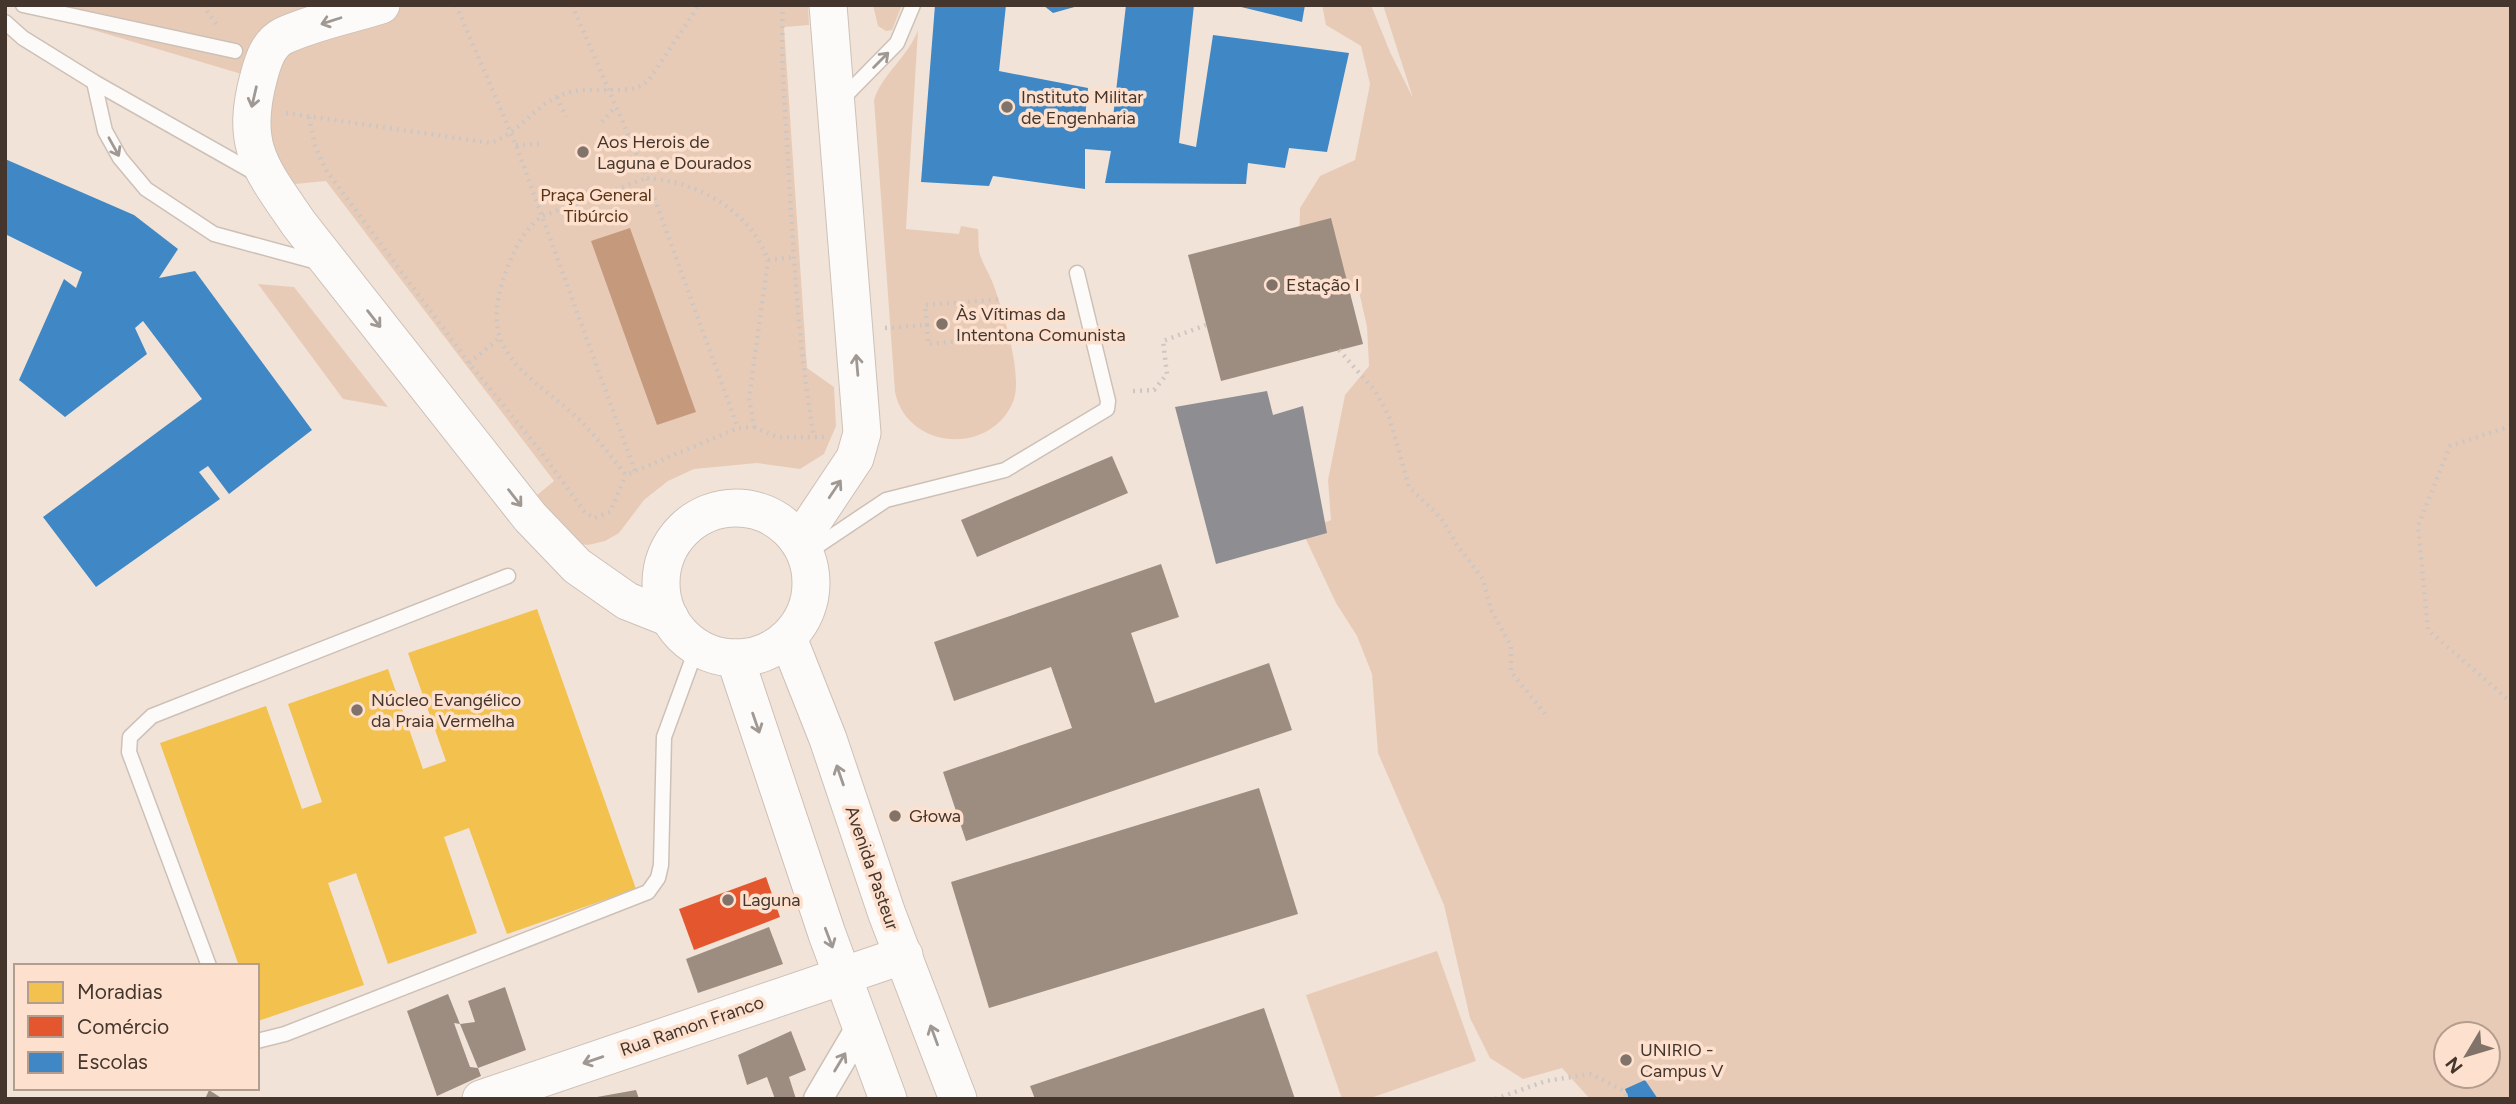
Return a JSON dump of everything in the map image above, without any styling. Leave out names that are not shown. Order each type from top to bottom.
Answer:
[{"type":"street","points":[[381,5],[281,37],[268,50],[251,106],[250,129],[270,182],[332,266],[530,517],[576,566],[628,601],[670,618]]},
{"type":"street","points":[[802,548],[855,458],[862,433],[828,5]]},
{"type":"street","points":[[734,508],[760,511],[782,523],[802,548],[810,571],[807,607],[788,638],[754,656],[735,658],[697,647],[670,618],[662,594],[662,568],[671,545],[688,525],[709,512],[734,508]]},
{"type":"street","name":"Avenida Pasteur","points":[[788,638],[828,739],[887,914],[958,1099]]},
{"type":"street","points":[[735,658],[888,1099]]},
{"type":"street","name":"Rua Ramon Franco","points":[[481,1099],[904,955]]},
{"type":"street","points":[[817,1099],[862,1026]]},
{"type":"lane","points":[[23,5],[235,51]]},
{"type":"lane","points":[[836,106],[897,43],[913,5]]},
{"type":"lane","points":[[5,22],[23,38],[94,82],[270,182]]},
{"type":"lane","points":[[94,82],[105,131],[120,158],[146,188],[214,234],[332,266]]},
{"type":"lane","points":[[802,548],[886,500],[1004,470],[1107,409],[1108,401],[1077,273]]},
{"type":"lane","points":[[208,964],[129,752],[130,737],[152,716],[508,576]]},
{"type":"lane","points":[[259,1041],[276,1037],[648,892],[658,878],[661,865],[664,737],[697,647]]},
{"type":"path","points":[[456,5],[516,145],[635,471]]},
{"type":"path","points":[[572,5],[647,178],[738,428]]},
{"type":"path","points":[[251,106],[481,143],[501,139],[548,100],[585,89],[633,89],[649,80],[699,5]]},
{"type":"path","points":[[783,5],[783,71],[802,369],[814,437]]},
{"type":"path","points":[[557,97],[566,117]]},
{"type":"path","points":[[602,122],[615,107]]},
{"type":"path","points":[[309,117],[315,146],[326,170],[469,363],[588,515],[600,517],[610,512],[626,475],[738,428],[754,427],[777,437],[862,433]]},
{"type":"path","points":[[516,145],[542,145]]},
{"type":"path","points":[[626,475],[576,416],[513,361],[498,339],[495,314],[499,287],[514,249],[530,225],[542,216],[647,178],[673,180],[722,203],[746,220],[761,240],[768,261],[749,399],[754,427]]},
{"type":"path","points":[[587,190],[591,198]]},
{"type":"path","points":[[768,261],[794,257]]},
{"type":"path","points":[[1002,299],[925,305],[928,344],[1012,336]]},
{"type":"path","points":[[884,328],[927,325]]},
{"type":"path","points":[[1133,391],[1154,390],[1167,374],[1163,341],[1206,325]]},
{"type":"path","points":[[469,363],[498,339]]},
{"type":"path","points":[[1339,351],[1375,391],[1389,416],[1409,487],[1442,519],[1457,545],[1483,579],[1491,610],[1511,646],[1511,672],[1546,715]]},
{"type":"path","points":[[2511,426],[2450,446],[2418,526],[2428,630],[2511,702]]},
{"type":"path","points":[[1495,1099],[1546,1081],[1591,1074],[1623,1091],[1627,1099]]},
{"type":"green space","name":"Praça General Tibúrcio","points":[[9,5],[808,5],[809,25],[784,27],[807,368],[834,387],[836,426],[824,454],[800,469],[757,463],[694,469],[668,481],[644,500],[619,533],[605,541],[588,545],[570,542],[536,496],[554,481],[326,181],[295,184],[284,173],[262,121],[233,118],[245,75]]},
{"type":"green space","points":[[873,5],[902,5],[892,30],[886,31],[878,26]]},
{"type":"green space","points":[[1322,5],[1371,5],[1413,98],[1383,5],[2511,5],[2511,1099],[1590,1099],[1562,1068],[1523,1079],[1490,1058],[1470,1018],[1444,905],[1378,753],[1372,674],[1357,636],[1336,603],[1302,531],[1331,520],[1328,480],[1345,395],[1369,366],[1367,327],[1358,287],[1318,282],[1299,249],[1300,208],[1320,176],[1355,160],[1370,84],[1361,46],[1326,25]]},
{"type":"green space","points":[[918,30],[906,229],[959,234],[961,226],[978,229],[980,255],[1001,307],[1014,359],[1016,390],[1013,402],[1002,419],[987,431],[969,438],[950,439],[932,435],[915,426],[903,411],[895,392],[874,100]]},
{"type":"green space","points":[[258,284],[294,287],[388,407],[343,399]]},
{"type":"green space","points":[[1437,951],[1476,1061],[1368,1099],[1342,1099],[1306,995]]},
{"type":"shaded area","points":[[630,228],[696,412],[657,425],[591,241]]},
{"type":"building: Moradias","points":[[537,609],[636,889],[507,934],[469,828],[444,837],[477,933],[388,964],[356,873],[328,883],[364,985],[259,1021],[259,964],[238,964],[160,743],[266,706],[302,809],[322,802],[288,704],[388,669],[423,769],[446,761],[408,653]]},
{"type":"building: Comércio","points":[[766,877],[780,917],[694,950],[679,909]]},
{"type":"building: Escolas","name":"Instituto Militar de Engenharia","points":[[935,5],[1006,5],[999,71],[1088,88],[1084,128],[1112,126],[1126,5],[1194,5],[1179,143],[1196,147],[1213,35],[1349,53],[1327,152],[1289,148],[1285,168],[1248,163],[1246,184],[1105,183],[1111,151],[1085,149],[1085,189],[993,176],[989,186],[921,182]]},
{"type":"building: Escolas","points":[[1043,5],[1078,5],[1078,6],[1053,13]]},
{"type":"building: Escolas","points":[[1233,5],[1305,5],[1302,22]]},
{"type":"building: Escolas","points":[[5,159],[134,215],[178,249],[159,278],[195,271],[312,430],[229,494],[208,466],[199,472],[220,499],[96,587],[43,517],[202,399],[143,321],[135,328],[147,354],[65,417],[19,380],[64,279],[76,288],[82,272],[5,234]]},
{"type":"building: Escolas","points":[[1645,1080],[1658,1099],[1629,1099],[1625,1089]]},
{"type":"building: Indústria","points":[[1267,391],[1273,415],[1303,406],[1327,533],[1216,564],[1175,407]]},
{"type":"building: Outros","name":"Estação I","points":[[1331,218],[1363,344],[1221,381],[1188,255]]},
{"type":"building: Outros","points":[[1112,456],[1128,493],[977,557],[961,520]]},
{"type":"building: Outros","points":[[1161,564],[1179,617],[1131,633],[1155,703],[1269,663],[1292,730],[966,841],[943,772],[1072,728],[1051,667],[954,701],[934,642]]},
{"type":"building: Outros","points":[[1259,788],[1298,914],[989,1008],[951,882]]},
{"type":"building: Outros","points":[[769,927],[783,964],[698,993],[686,959]]},
{"type":"building: Outros","points":[[505,987],[526,1050],[478,1068],[460,1024],[475,1022],[468,1001]]},
{"type":"building: Outros","points":[[448,994],[460,1024],[454,1023],[470,1067],[478,1068],[481,1076],[437,1096],[407,1011]]},
{"type":"building: Outros","points":[[1264,1008],[1295,1099],[1035,1099],[1030,1086]]},
{"type":"building: Outros","points":[[791,1031],[806,1070],[789,1077],[796,1099],[775,1099],[767,1077],[747,1085],[738,1055]]},
{"type":"building: Outros","points":[[209,1090],[223,1099],[205,1099]]},
{"type":"building: Outros","points":[[636,1090],[639,1099],[597,1099],[597,1097]]},
{"type":"place","name":"Instituto Militar de Engenharia","points":[[1007,107]]},
{"type":"place","name":"Aos Herois de Laguna e Dourados","points":[[583,152]]},
{"type":"place","name":"Estação I","points":[[1272,285]]},
{"type":"place","name":"Às Vítimas da Intentona Comunista","points":[[942,324]]},
{"type":"place","name":"Núcleo Evangélico da Praia Vermelha","points":[[357,710]]},
{"type":"place","name":"Głowa","points":[[895,816]]},
{"type":"place","name":"Laguna","points":[[728,900]]},
{"type":"place","name":"UNIRIO - Campus V","points":[[1626,1060]]}]
